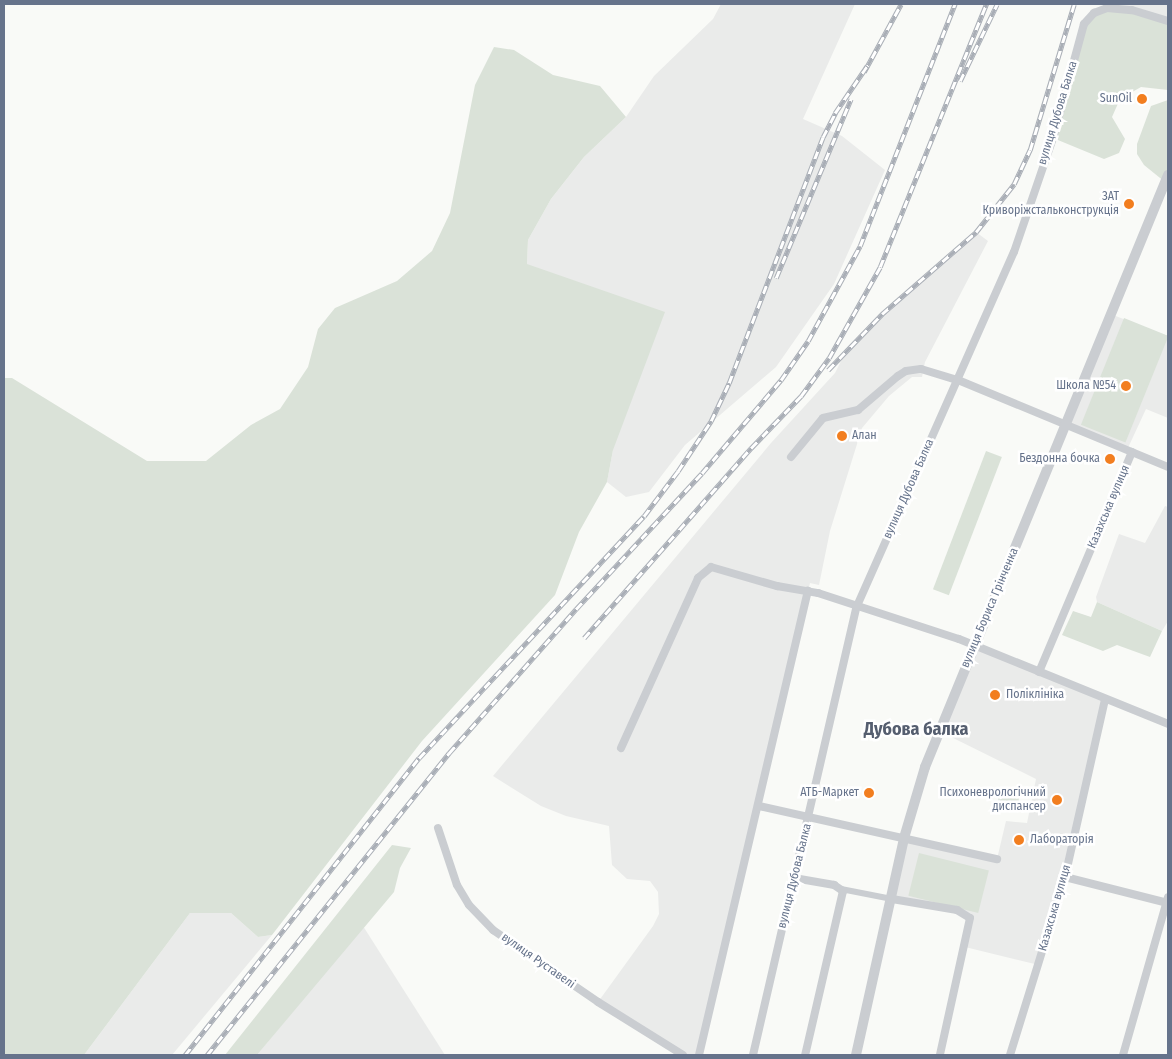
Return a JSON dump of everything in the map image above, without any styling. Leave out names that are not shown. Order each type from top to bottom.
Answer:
[{"type":"street","name":"вулиця Дубова Балка","points":[[753,1055],[810,817],[857,606],[1014,252],[1053,138],[1088,19],[1099,10],[1120,8],[1168,21]]},
{"type":"street","name":"вулиця Бориса Грінченка","points":[[856,1055],[904,838],[928,761],[1168,175]]},
{"type":"street","points":[[791,457],[823,418],[864,407],[906,371],[921,369],[958,380],[1168,467]]},
{"type":"street","name":"Казахська вулиця","points":[[1039,672],[1132,452]]},
{"type":"street","points":[[621,748],[704,570],[711,567],[857,606],[975,645],[1168,724]]},
{"type":"street","points":[[699,1055],[808,592]]},
{"type":"street","name":"Казахська вулиця","points":[[1010,1055],[1065,877],[1105,699]]},
{"type":"street","points":[[759,806],[997,859]]},
{"type":"street","name":"вулиця Руставелі","points":[[438,828],[457,885],[469,905],[494,930],[598,1002],[683,1055]]},
{"type":"street","points":[[1065,877],[1168,901],[1123,1055]]},
{"type":"street","points":[[794,878],[892,899],[958,910],[970,918],[940,1055]]},
{"type":"street","points":[[805,1055],[843,895],[841,889]]},
{"type":"shaded area","points":[[721,4],[855,4],[803,119],[842,136],[885,170],[834,284],[776,367],[685,445],[649,492],[626,497],[607,482],[613,450],[527,264],[528,240],[551,199],[584,157],[626,117],[654,76],[713,19]]},
{"type":"shaded area","points":[[1110,4],[1168,4],[1168,21],[1132,10]]},
{"type":"shaded area","points":[[1107,8],[1168,21],[1168,90],[1141,87],[1120,99],[1112,117],[1125,139],[1119,153],[1104,159],[1053,138],[1084,24]]},
{"type":"shaded area","points":[[494,47],[514,50],[553,75],[600,86],[626,117],[584,157],[551,199],[528,240],[527,264],[665,312],[613,450],[607,482],[579,532],[555,595],[422,741],[272,935],[258,937],[231,913],[190,913],[84,1055],[4,1055],[4,378],[12,378],[147,461],[206,461],[251,425],[280,409],[308,367],[318,329],[335,308],[397,281],[432,251],[450,213],[475,85]]},
{"type":"shaded area","points":[[1168,100],[1168,175],[1165,182],[1144,165],[1137,154],[1137,144],[1151,106]]},
{"type":"shaded area","points":[[976,232],[988,241],[925,362],[922,377],[912,377],[889,396],[862,428],[830,531],[819,585],[810,583],[699,1055],[683,1055],[598,1002],[653,926],[659,914],[658,892],[650,881],[627,879],[612,865],[609,826],[566,816],[541,806],[493,776],[771,443],[835,373],[848,347],[882,314]]},
{"type":"shaded area","name":"Школа №54","points":[[1113,315],[1168,336],[1168,418],[1146,409],[1127,450],[1066,427]]},
{"type":"shaded area","name":"Школа №54","points":[[1124,318],[1168,336],[1125,443],[1081,425]]},
{"type":"shaded area","points":[[986,451],[1002,457],[949,595],[933,589]]},
{"type":"shaded area","points":[[1165,506],[1168,507],[1168,621],[1162,631],[1097,602],[1096,597],[1119,534],[1145,543]]},
{"type":"shaded area","points":[[1097,602],[1162,631],[1150,657],[1117,645],[1103,651],[1062,635],[1073,611],[1091,617]]},
{"type":"shaded area","name":"Психоневрологічний диспансер","points":[[975,645],[1105,699],[1065,877],[1039,965],[965,947],[968,915],[892,899],[904,838],[997,859],[1006,821],[1027,823],[1036,779],[939,731]]},
{"type":"shaded area","points":[[1000,791],[1020,795],[1017,809],[997,805]]},
{"type":"shaded area","points":[[392,845],[411,848],[400,868],[394,892],[257,1055],[225,1055]]},
{"type":"shaded area","points":[[919,853],[989,870],[978,913],[908,896]]},
{"type":"shaded area","points":[[190,913],[231,913],[258,937],[272,935],[172,1055],[84,1055]]},
{"type":"shaded area","points":[[363,926],[445,1055],[257,1055]]},
{"type":"railway","points":[[864,72],[901,4]]},
{"type":"railway","points":[[207,1055],[449,753],[576,609],[702,473],[781,380],[808,341],[860,246],[955,4]]},
{"type":"railway","points":[[584,638],[751,448],[801,396],[829,358],[880,267],[986,4]]},
{"type":"railway","points":[[960,81],[997,4]]},
{"type":"railway","points":[[828,370],[882,314],[976,232],[1014,184],[1030,150],[1074,4]]},
{"type":"railway","points":[[185,1055],[419,758],[644,516],[678,471],[711,421],[729,383],[823,137],[835,113],[867,66]]},
{"type":"railway","points":[[776,278],[851,99]]},
{"type":"place","name":"SunOil","points":[[1142,99]]},
{"type":"place","name":"ЗАТ Криворіжстальконструкція","points":[[1129,204]]},
{"type":"place","name":"Школа №54","points":[[1126,386]]},
{"type":"place","name":"Алан","points":[[842,436]]},
{"type":"place","name":"Бездонна бочка","points":[[1110,459]]},
{"type":"place","name":"Поліклініка","points":[[995,695]]},
{"type":"place","name":"АТБ-Маркет","points":[[869,793]]},
{"type":"place","name":"Психоневрологічний диспансер","points":[[1057,800]]},
{"type":"place","name":"Лабораторія","points":[[1019,840]]},
{"type":"district","name":"Дубова балка","points":[[916,729]]}]
